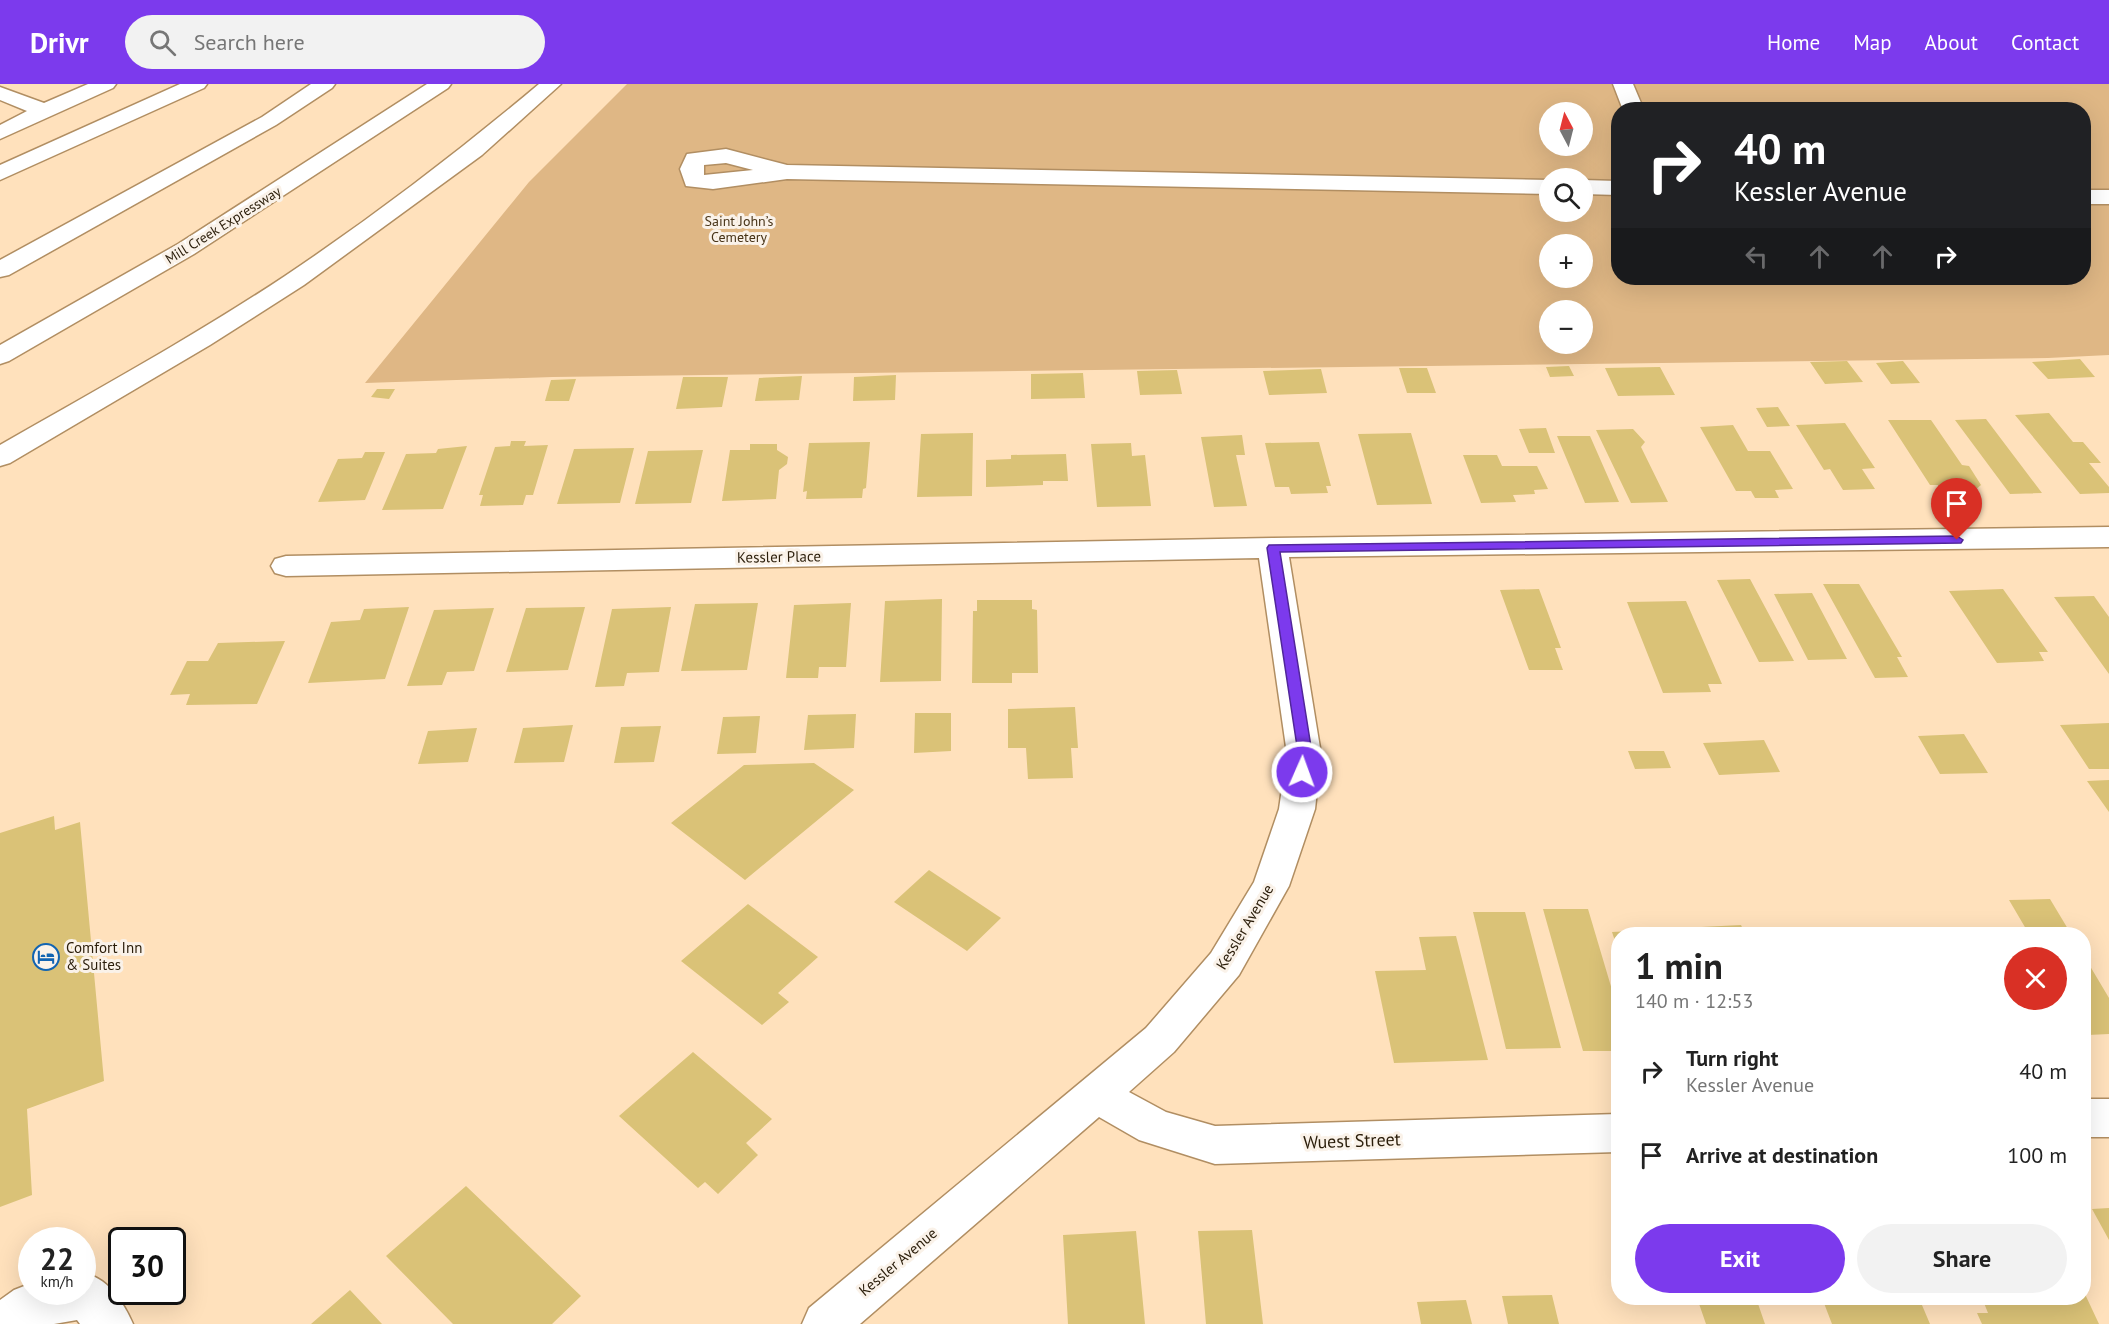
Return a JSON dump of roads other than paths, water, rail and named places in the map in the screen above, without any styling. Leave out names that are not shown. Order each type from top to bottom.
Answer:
[{"type":"main road","points":[[0,133],[44,110],[106,84]]},
{"type":"main road","points":[[0,173],[197,84]]},
{"type":"main road","points":[[0,270],[269,121],[325,84]]},
{"type":"main road","name":"Mill Creek Expressway","points":[[0,356],[186,249],[441,84]]},
{"type":"main road","points":[[0,457],[201,340],[295,280],[474,150],[551,84]]},
{"type":"main road","points":[[1623,84],[1631,102]]},
{"type":"main road","points":[[0,93],[44,110]]},
{"type":"main road","points":[[787,172],[1539,187]]},
{"type":"main road","points":[[1593,187],[1611,188]]},
{"type":"main road","points":[[2091,197],[2109,197]]},
{"type":"main road","points":[[1273,548],[2109,537]]},
{"type":"main road","name":"Kessler Place","points":[[286,566],[1273,548]]},
{"type":"main road","name":"Kessler Avenue","points":[[825,1324],[1160,1040],[1226,964],[1271,886],[1297,809],[1305,753],[1273,548]]},
{"type":"main road","name":"Wuest Street","points":[[1099,1092],[1113,1106],[1160,1132],[1215,1145],[1611,1132]]},
{"type":"main road","points":[[2091,1118],[2109,1118]]},
{"type":"main road","points":[[6,1324],[30,1306],[86,1296],[110,1324]]},
{"type":"place","name":"Comfort Inn & Suites","points":[[46,957]]},
{"type":"park label","name":"Saint John’s Cemetery","points":[[739,230]]}]
